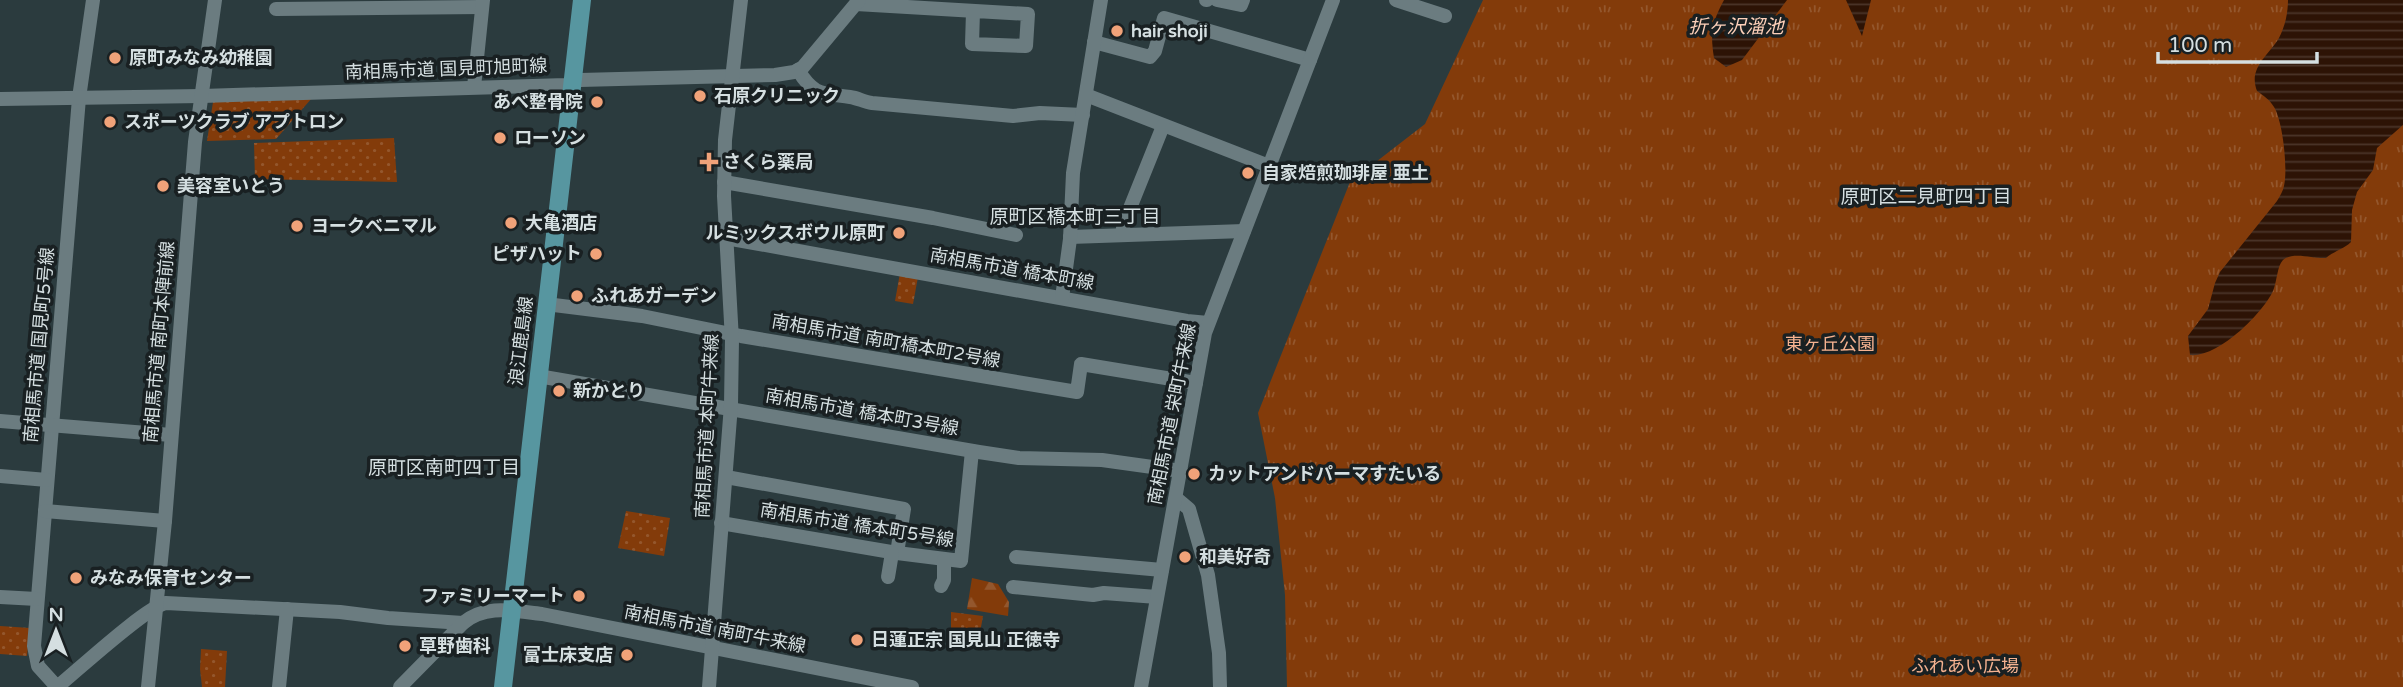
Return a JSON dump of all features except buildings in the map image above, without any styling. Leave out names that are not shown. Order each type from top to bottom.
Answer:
[{"type":"main road","name":"浪江鹿島線","points":[[503,687],[582,0]]},
{"type":"street","name":"南相馬市道 国見町5号線","points":[[57,687],[43,673],[35,659],[34,646],[79,98],[93,0]]},
{"type":"street","name":"南相馬市道 南町本陣前線","points":[[148,687],[165,521],[195,142],[215,0]]},
{"type":"street","name":"南相馬市道 本町牛来線","points":[[709,687],[731,408],[732,334],[724,182],[731,75],[741,0]]},
{"type":"street","points":[[1062,298],[1070,237],[1073,173],[1101,0]]},
{"type":"street","points":[[1217,0],[1241,5],[1243,0]]},
{"type":"street","name":"南相馬市道 栄町牛来線","points":[[1141,687],[1208,323],[1333,0]]},
{"type":"street","points":[[1396,0],[1445,16]]},
{"type":"street","points":[[972,12],[858,2],[812,59],[798,70],[808,85],[821,94],[853,97],[872,103],[1007,116],[1040,113],[1083,115]]},
{"type":"street","points":[[276,9],[483,3],[474,87]]},
{"type":"street","points":[[1094,41],[1150,57],[1156,51],[1164,18],[1310,60]]},
{"type":"street","name":"南相馬市道 国見町旭町線","points":[[0,99],[566,85],[580,80],[775,75],[798,70]]},
{"type":"street","points":[[1086,95],[1269,166]]},
{"type":"street","points":[[1122,234],[1163,126]]},
{"type":"street","points":[[724,182],[1016,234]]},
{"type":"street","points":[[1070,237],[1244,231]]},
{"type":"street","name":"南相馬市道 橋本町線","points":[[726,237],[1208,323]]},
{"type":"street","name":"南相馬市道 南町橋本町2号線","points":[[547,304],[642,316],[732,334],[1077,392],[1081,364],[1196,383]]},
{"type":"street","name":"南相馬市道 橋本町3号線","points":[[538,376],[1019,458],[1102,460],[1181,471]]},
{"type":"street","points":[[0,421],[171,435]]},
{"type":"street","name":"南相馬市道 橋本町5号線","points":[[721,523],[895,553],[961,561],[972,451]]},
{"type":"street","points":[[0,477],[47,480]]},
{"type":"street","points":[[726,477],[905,509],[888,576]]},
{"type":"street","points":[[1176,498],[1189,509],[1208,575],[1219,653],[1220,687]]},
{"type":"street","points":[[45,511],[165,521]]},
{"type":"street","points":[[1016,557],[1163,570]]},
{"type":"street","points":[[941,586],[944,580],[944,560]]},
{"type":"street","points":[[1013,587],[1093,595],[1104,593],[1157,597]]},
{"type":"street","points":[[0,597],[37,598]]},
{"type":"street","points":[[57,687],[157,605],[166,603],[287,608],[463,623]]},
{"type":"street","points":[[279,687],[287,608]]},
{"type":"street","name":"南相馬市道 南町牛来線","points":[[463,623],[480,611],[489,609],[542,614],[912,687]]},
{"type":"street","points":[[400,687],[463,623]]},
{"type":"green space","name":"東ヶ丘公園","points":[[1483,0],[2403,0],[2403,687],[1287,687],[1285,595],[1275,498],[1258,413],[1350,182],[1425,124]]},
{"type":"green space","points":[[312,98],[276,139],[207,141],[213,102]]},
{"type":"green space","points":[[394,138],[397,182],[255,179],[254,143]]},
{"type":"green space","points":[[900,273],[918,277],[913,304],[895,301]]},
{"type":"green space","points":[[626,511],[670,518],[664,556],[618,548]]},
{"type":"green space","points":[[972,578],[998,584],[1009,602],[1008,616],[967,609]]},
{"type":"green space","points":[[951,612],[983,616],[977,649],[951,644]]},
{"type":"green space","points":[[0,626],[30,628],[27,656],[0,654]]},
{"type":"green space","points":[[201,649],[227,651],[225,687],[202,687]]},
{"type":"water","name":"折ヶ沢溜池","points":[[1724,0],[1787,0],[1742,60],[1726,67],[1714,58],[1712,41],[1715,21]]},
{"type":"water","points":[[1846,0],[1871,0],[1862,36]]},
{"type":"water","points":[[2288,0],[2403,0],[2403,125],[2377,148],[2373,170],[2357,192],[2352,210],[2351,242],[2326,258],[2287,257],[2279,266],[2273,291],[2249,322],[2213,350],[2190,355],[2188,336],[2208,309],[2220,272],[2277,201],[2284,188],[2285,157],[2280,123],[2274,107],[2257,91],[2255,76],[2260,63],[2279,38],[2286,19]]},
{"type":"place","name":"hair shoji","points":[[1117,31]]},
{"type":"place","name":"原町みなみ幼稚園","points":[[115,58]]},
{"type":"place","name":"石原クリニック","points":[[700,96]]},
{"type":"place","name":"あべ整骨院","points":[[597,102]]},
{"type":"place","name":"スポーツクラブ アプトロン","points":[[110,122]]},
{"type":"place","name":"ローソン","points":[[500,138]]},
{"type":"place","name":"さくら薬局","points":[[709,162]]},
{"type":"place","name":"自家焙煎珈琲屋 亜土","points":[[1248,173]]},
{"type":"place","name":"美容室いとう","points":[[163,186]]},
{"type":"place","name":"大亀酒店","points":[[511,223]]},
{"type":"place","name":"ヨークベニマル","points":[[297,226]]},
{"type":"place","name":"ルミックスボウル原町","points":[[899,233]]},
{"type":"place","name":"ピザハット","points":[[596,254]]},
{"type":"place","name":"ふれあガーデン","points":[[577,296]]},
{"type":"place","name":"新かとり","points":[[559,391]]},
{"type":"place","name":"カットアンドパーマすたいる","points":[[1194,474]]},
{"type":"place","name":"和美好奇","points":[[1185,557]]},
{"type":"place","name":"みなみ保育センター","points":[[76,578]]},
{"type":"place","name":"ファミリーマート","points":[[579,596]]},
{"type":"place","name":"日蓮正宗 国見山 正徳寺","points":[[857,640]]},
{"type":"place","name":"草野歯科","points":[[405,646]]},
{"type":"place","name":"富士床支店","points":[[627,655]]},
{"type":"district","name":"原町区二見町四丁目","points":[[1926,197]]},
{"type":"district","name":"原町区橋本町三丁目","points":[[1075,217]]},
{"type":"district","name":"原町区南町四丁目","points":[[444,468]]},
{"type":"park label","name":"ふれあい広場","points":[[1965,666]]}]
